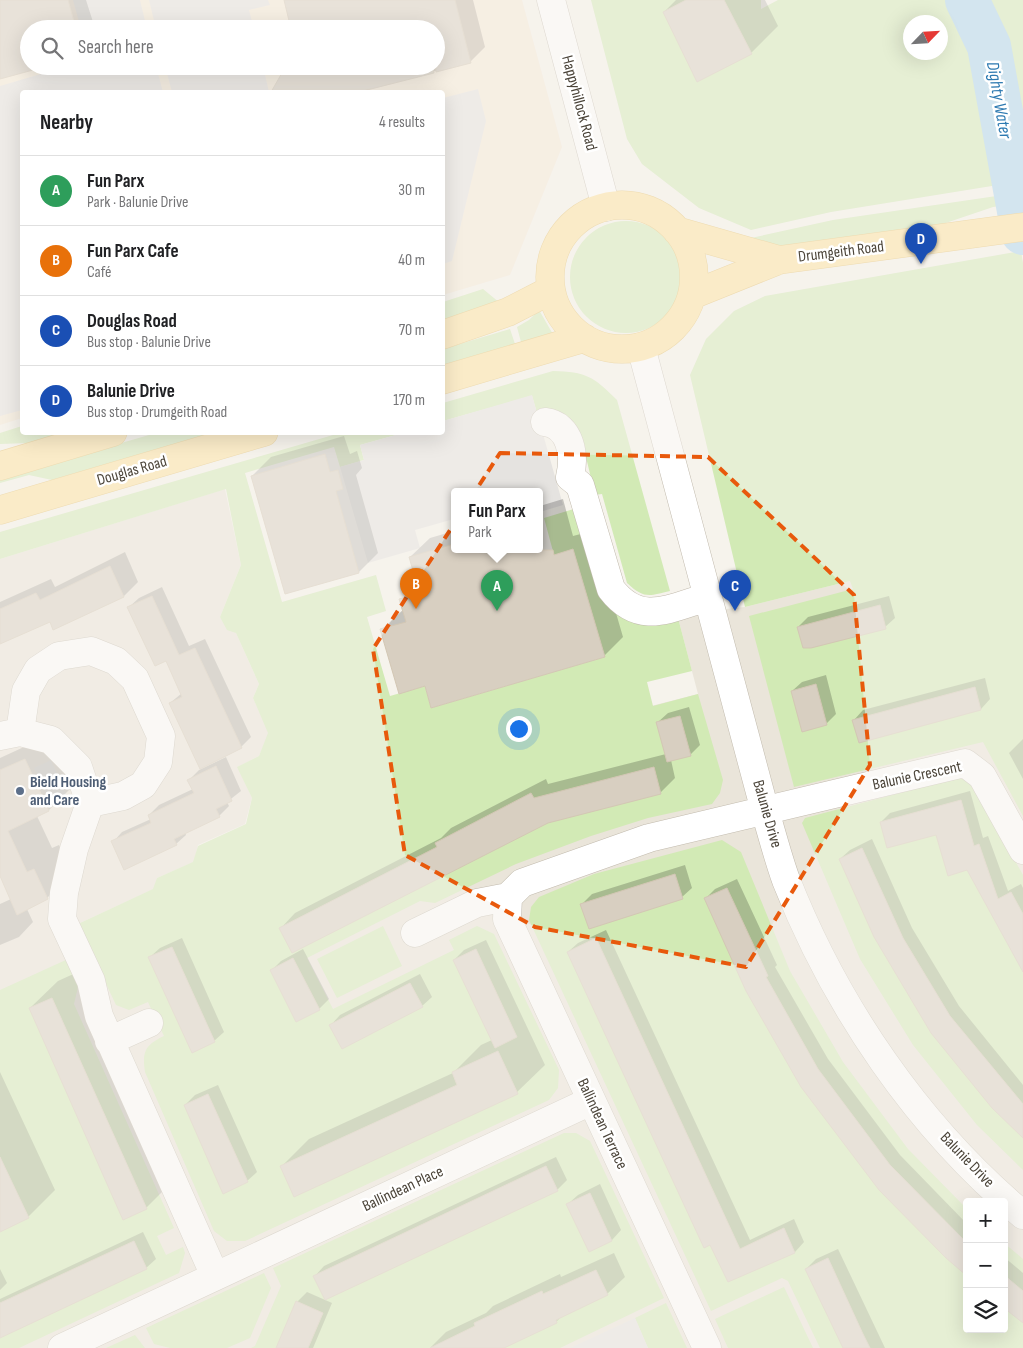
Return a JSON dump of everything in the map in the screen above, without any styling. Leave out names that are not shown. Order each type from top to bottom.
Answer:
[{"type":"main road","points":[[622,205],[652,212],[677,231],[689,250],[694,272],[692,295],[685,312],[674,328],[658,340],[641,347],[621,350],[602,347],[584,338],[568,326],[557,309],[551,290],[551,263],[562,238],[581,218],[606,207],[622,205]]},
{"type":"main road","name":"Drumgeith Road","points":[[692,295],[778,260],[1011,229]]},
{"type":"main road","name":"Drumgeith Road","points":[[677,231],[778,260]]},
{"type":"main road","points":[[445,333],[501,315],[551,290]]},
{"type":"main road","points":[[445,379],[584,338]]},
{"type":"main road","points":[[4,463],[102,435]]},
{"type":"main road","name":"Douglas Road","points":[[0,510],[254,435]]},
{"type":"street","name":"Happyhillock Road","points":[[551,0],[606,207]]},
{"type":"street","name":"Balunie Drive","points":[[641,347],[765,811],[786,879],[816,948],[855,1018],[902,1086],[950,1144],[1023,1215]]},
{"type":"street","points":[[545,422],[556,423],[565,432],[574,462],[570,477],[580,485],[611,589],[621,601],[633,609],[649,613],[708,597]]},
{"type":"street","points":[[90,803],[123,796],[144,785],[158,762],[161,736],[135,679],[116,661],[91,650],[59,656],[38,670],[26,692],[10,734],[51,740],[78,767],[90,803],[74,848],[64,892],[62,919],[91,981],[99,1016],[109,1041],[215,1276]]},
{"type":"street","name":"Balunie Crescent","points":[[765,811],[965,763],[982,776],[1023,850]]},
{"type":"street","points":[[415,933],[477,903],[508,897],[522,883],[576,862],[649,838],[765,811]]},
{"type":"street","name":"Ballindean Terrace","points":[[508,897],[507,919],[707,1348]]},
{"type":"street","points":[[109,1041],[149,1023]]},
{"type":"street","name":"Ballindean Place","points":[[62,1348],[591,1101]]},
{"type":"highlighted area","points":[[500,453],[708,457],[854,595],[870,765],[746,967],[535,927],[405,855],[373,649]]},
{"type":"shaded area","points":[[0,0],[522,0],[562,147],[510,275],[445,294],[445,90],[20,90],[20,419],[0,425]]},
{"type":"shaded area","points":[[73,0],[140,0],[145,20],[79,20]]},
{"type":"shaded area","points":[[149,0],[268,0],[270,5],[249,10],[252,20],[154,20]]},
{"type":"shaded area","points":[[37,75],[158,75],[162,90],[20,90],[20,411],[0,416],[0,86]]},
{"type":"shaded area","points":[[167,75],[265,75],[269,90],[171,90]]},
{"type":"shaded area","points":[[478,89],[486,121],[452,261],[445,263],[445,97]]},
{"type":"shaded area","points":[[532,395],[563,505],[543,511],[543,488],[451,488],[451,520],[415,530],[420,548],[368,563],[340,467],[364,460],[360,445],[396,435],[445,435],[445,420]]},
{"type":"shaded area","points":[[225,489],[241,565],[220,617],[236,633],[259,684],[253,698],[269,733],[259,756],[238,767],[252,798],[245,824],[198,845],[194,862],[157,878],[154,889],[78,924],[577,725],[698,694],[677,614],[745,607],[882,573],[1023,673],[1023,1348],[0,1348],[0,559]]},
{"type":"shaded area","points":[[51,760],[67,796],[51,803],[34,768]]},
{"type":"shaded area","points":[[635,1318],[648,1348],[570,1348]]},
{"type":"green space","points":[[591,0],[761,0],[761,9],[778,0],[1023,0],[1023,181],[831,212],[751,230],[699,208],[642,164],[627,139]]},
{"type":"green space","points":[[1017,193],[1019,203],[993,207],[925,230],[790,250],[751,238],[833,220]]},
{"type":"green space","points":[[626,221],[637,222],[647,226],[665,238],[677,256],[681,266],[681,288],[677,298],[665,316],[647,328],[637,332],[626,333],[615,332],[605,328],[587,316],[575,298],[571,288],[570,277],[571,266],[575,256],[587,238],[605,226],[615,222]]},
{"type":"green space","points":[[1021,251],[1023,263],[1023,816],[983,742],[794,787],[749,616],[853,589],[850,581],[745,607],[690,375],[706,339],[734,311],[765,296]]},
{"type":"green space","points":[[483,289],[500,303],[445,319],[445,301]]},
{"type":"green space","points":[[539,310],[554,336],[521,342],[517,327],[529,320]]},
{"type":"green space","points":[[510,329],[515,344],[445,364],[445,348]]},
{"type":"green space","points":[[553,371],[581,374],[602,385],[617,400],[670,591],[647,595],[638,592],[627,583],[602,494],[595,495],[577,430],[566,416],[552,412],[537,413],[532,396],[445,420],[445,402]]},
{"type":"green space","points":[[20,427],[20,435],[57,435],[28,443],[0,444],[0,433]]},
{"type":"green space","points":[[149,435],[205,435],[52,480],[29,475],[0,483],[0,478]]},
{"type":"green space","points":[[333,435],[396,435],[360,445],[364,460],[340,467],[334,447],[245,473],[282,602],[376,575],[386,611],[367,617],[390,696],[425,686],[431,708],[604,657],[573,550],[554,555],[544,518],[577,508],[602,592],[677,614],[692,671],[647,682],[653,706],[698,694],[723,780],[720,793],[712,804],[648,818],[591,836],[516,864],[435,903],[420,901],[307,958],[333,1009],[454,950],[449,940],[477,926],[494,934],[559,1070],[558,1088],[549,1100],[245,1241],[227,1241],[214,1231],[145,1072],[144,1059],[146,1050],[164,1036],[148,1002],[129,1010],[116,1005],[78,924],[153,889],[157,878],[193,862],[198,846],[246,824],[252,798],[237,767],[259,756],[268,733],[253,698],[259,684],[236,633],[227,630],[220,617],[241,565],[226,489],[0,559],[0,532]]},
{"type":"green space","points":[[957,778],[966,779],[973,785],[1023,875],[1023,1170],[977,1125],[913,1045],[860,959],[802,823],[805,818]]},
{"type":"green space","points":[[722,840],[741,852],[790,971],[843,1062],[908,1149],[963,1205],[963,1333],[1008,1333],[1008,1246],[1023,1259],[1023,1348],[820,1348],[788,1281],[782,1278],[711,1311],[529,920],[531,907],[539,897],[594,874]]},
{"type":"green space","points":[[383,926],[402,966],[337,998],[317,959]]},
{"type":"green space","points":[[68,959],[79,983],[74,1004],[174,1228],[157,1236],[166,1255],[183,1247],[185,1253],[179,1273],[19,1348],[0,1348],[0,990]]},
{"type":"green space","points":[[564,1133],[576,1133],[590,1141],[664,1298],[560,1348],[251,1348],[255,1346],[281,1286],[273,1268]]},
{"type":"green space","points":[[264,1273],[271,1288],[250,1338],[227,1348],[170,1348],[154,1344],[146,1328]]},
{"type":"green space","points":[[784,1287],[813,1348],[728,1348],[715,1319]]},
{"type":"green space","points":[[666,1303],[687,1348],[648,1348],[635,1318]]},
{"type":"green space","points":[[135,1335],[145,1348],[106,1348]]},
{"type":"building","points":[[0,0],[68,0],[74,20],[20,20],[20,74],[0,79]]},
{"type":"building","points":[[284,0],[455,0],[471,63],[445,70],[445,20],[289,20]]},
{"type":"building","points":[[686,0],[724,0],[752,54],[697,82],[663,12]]},
{"type":"building","points":[[281,75],[426,75],[367,90],[272,90]]},
{"type":"building","points":[[325,454],[330,472],[338,470],[343,489],[336,491],[359,573],[285,594],[251,476]]},
{"type":"building","points":[[451,545],[451,553],[543,553],[543,550],[553,550],[554,555],[573,549],[605,657],[431,708],[425,686],[399,694],[380,629],[406,622],[399,599],[420,594],[409,557]]},
{"type":"building","points":[[110,566],[124,597],[53,630],[50,622],[0,644],[0,609],[36,593],[40,600]]},
{"type":"building","points":[[152,596],[179,655],[195,648],[242,748],[200,769],[169,703],[182,697],[166,661],[155,666],[127,607]]},
{"type":"building","points":[[880,605],[886,629],[811,648],[803,648],[797,627]]},
{"type":"building","points":[[816,684],[827,725],[802,732],[791,691]]},
{"type":"building","points":[[975,687],[981,710],[859,743],[852,720]]},
{"type":"building","points":[[680,716],[691,756],[667,762],[656,722]]},
{"type":"building","points":[[25,759],[49,811],[8,831],[27,872],[34,869],[48,899],[17,915],[0,876],[0,770]]},
{"type":"building","points":[[216,766],[232,801],[216,809],[220,817],[174,839],[177,845],[124,870],[111,841],[151,823],[148,815],[194,793],[187,780]]},
{"type":"building","points":[[654,767],[661,794],[548,823],[292,953],[279,928],[437,847],[435,843],[531,793],[534,798]]},
{"type":"building","points":[[961,800],[974,846],[979,844],[998,899],[1011,892],[1023,914],[1023,972],[967,870],[948,876],[936,835],[887,848],[880,822]]},
{"type":"building","points":[[862,848],[903,938],[950,1016],[1023,1104],[1023,1138],[992,1108],[931,1033],[874,937],[839,859]]},
{"type":"building","points":[[675,874],[683,899],[589,929],[580,904]]},
{"type":"building","points":[[727,888],[768,976],[766,977],[818,1069],[890,1165],[963,1239],[963,1273],[946,1258],[879,1190],[801,1087],[746,991],[704,898]]},
{"type":"building","points":[[596,938],[740,1249],[784,1228],[795,1253],[728,1282],[710,1245],[704,1248],[567,952]]},
{"type":"building","points":[[172,947],[215,1042],[192,1053],[148,957]]},
{"type":"building","points":[[476,949],[517,1037],[495,1048],[453,960]]},
{"type":"building","points":[[293,958],[320,1010],[296,1022],[270,970]]},
{"type":"building","points":[[410,983],[423,1007],[342,1049],[329,1025]]},
{"type":"building","points":[[52,998],[147,1209],[123,1220],[29,1008]]},
{"type":"building","points":[[498,1051],[518,1094],[294,1197],[280,1166],[457,1085],[452,1072]]},
{"type":"building","points":[[208,1094],[248,1182],[223,1194],[184,1105]]},
{"type":"building","points":[[0,1157],[29,1218],[0,1232]]},
{"type":"building","points":[[546,1166],[558,1191],[325,1300],[313,1276]]},
{"type":"building","points":[[590,1193],[612,1241],[589,1252],[566,1204]]},
{"type":"building","points":[[134,1241],[147,1269],[0,1338],[0,1303]]},
{"type":"building","points":[[828,1258],[870,1348],[843,1348],[805,1269]]},
{"type":"building","points":[[596,1270],[608,1295],[556,1320],[557,1323],[504,1348],[430,1348],[475,1326],[474,1323],[542,1291],[543,1294]]},
{"type":"building","points":[[1008,1278],[1023,1291],[1023,1323],[1008,1311]]},
{"type":"building","points":[[296,1301],[323,1313],[308,1348],[276,1348]]},
{"type":"waterway","name":"Dighty Water","points":[[967,0],[989,46],[1023,233]]},
{"type":"place","name":"Balunie Drive","points":[[921,264]]},
{"type":"place","name":"Fun Parx Cafe","points":[[416,609]]},
{"type":"place","name":"Fun Parx","points":[[497,611]]},
{"type":"place","name":"Douglas Road","points":[[735,611]]},
{"type":"place","name":"Bield Housing and Care","points":[[20,791]]}]
